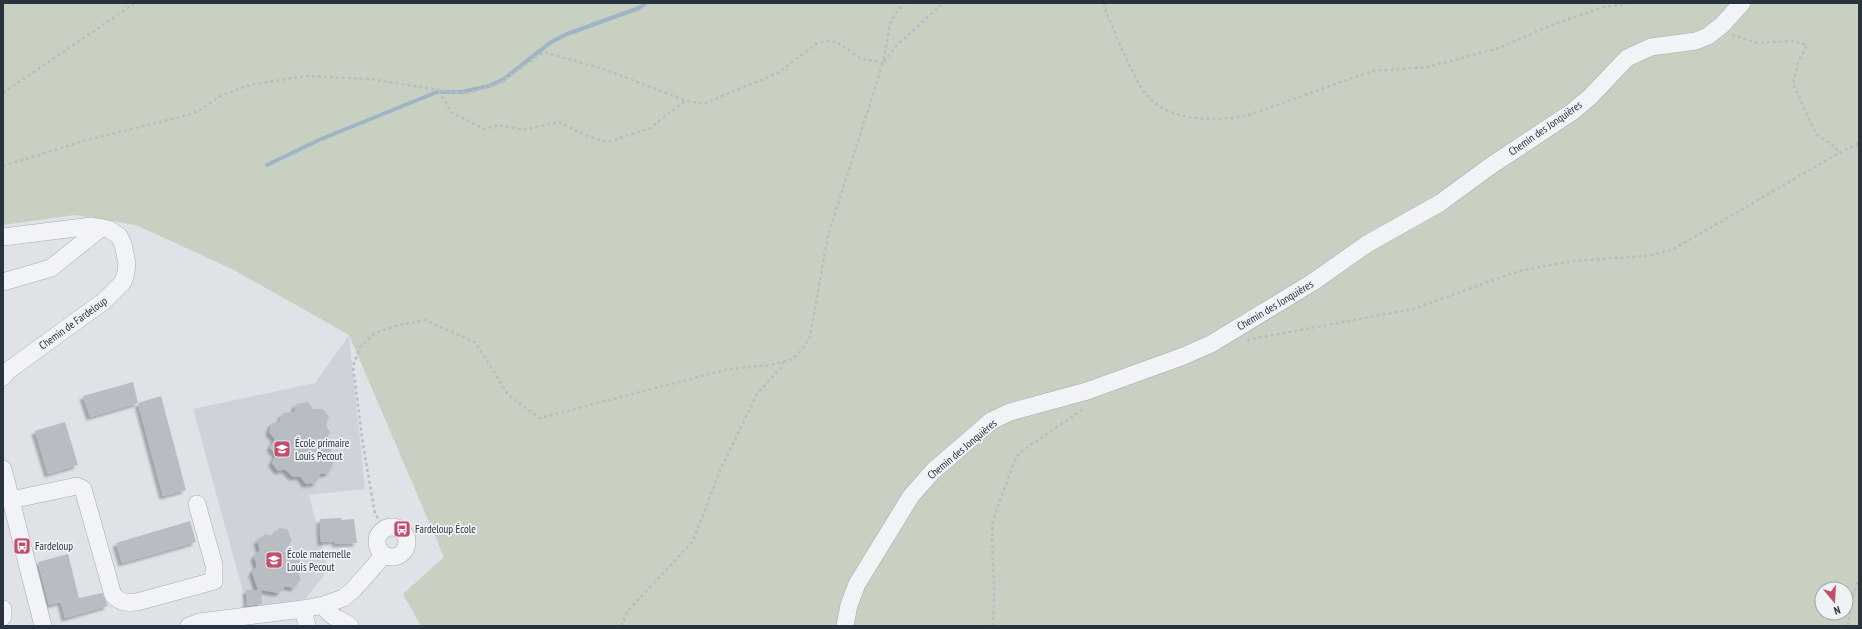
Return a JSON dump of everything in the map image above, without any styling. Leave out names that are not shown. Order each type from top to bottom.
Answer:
[{"type":"street","name":"Chemin des Jonquières","points":[[845,626],[849,605],[857,584],[911,496],[933,471],[990,421],[1010,412],[1087,391],[1181,357],[1211,344],[1313,282],[1367,244],[1440,203],[1489,167],[1572,112],[1590,97],[1627,58],[1651,48],[1696,41],[1708,36],[1722,25],[1742,3]]},
{"type":"street","name":"Chemin de Fardeloup","points":[[3,237],[65,228],[92,226],[108,229],[119,236],[123,244],[127,263],[123,282],[104,301],[9,370],[3,377]]},
{"type":"street","points":[[3,282],[51,268],[101,228]]},
{"type":"street","points":[[3,469],[8,503],[43,626]]},
{"type":"street","points":[[8,503],[77,486],[83,489],[113,595],[118,601],[126,603],[137,602],[214,581],[214,565],[197,504]]},
{"type":"street","points":[[390,526],[402,529],[408,540],[405,551],[395,558],[384,555],[377,545],[380,533],[385,528],[390,526]]},
{"type":"street","points":[[189,626],[200,622],[303,610],[324,605],[343,598],[352,591],[384,555]]},
{"type":"street","points":[[324,605],[330,616],[345,622],[350,626]]},
{"type":"street","points":[[3,609],[3,617]]},
{"type":"street","points":[[303,610],[307,626]]},
{"type":"path","points":[[3,93],[135,3]]},
{"type":"path","points":[[385,528],[375,514],[363,445],[353,366],[360,347],[375,333],[399,325],[425,320],[476,343],[508,396],[540,418],[729,369],[770,365],[791,360],[801,351],[810,336],[828,235],[883,63],[891,20],[904,3]]},
{"type":"path","points":[[883,63],[897,45],[943,3]]},
{"type":"path","points":[[1104,3],[1106,12],[1139,86],[1154,101],[1168,111],[1193,119],[1225,120],[1246,116],[1372,71],[1428,67],[1499,48],[1554,24],[1604,7],[1631,3]]},
{"type":"path","points":[[1722,25],[1733,37],[1758,43],[1792,41],[1806,45],[1798,63],[1794,84],[1816,134],[1834,146],[1839,153]]},
{"type":"path","points":[[3,166],[83,141],[188,115],[200,110],[222,96],[250,85],[306,76],[370,79],[465,94],[500,83],[544,52],[609,70],[685,101],[703,104],[778,73],[816,44],[827,41],[837,42],[860,58],[883,63]]},
{"type":"path","points":[[439,90],[451,112],[484,129],[499,125],[523,130],[559,122],[587,136],[608,142],[650,128],[685,101]]},
{"type":"path","points":[[1243,341],[1413,309],[1519,271],[1571,261],[1646,256],[1672,250],[1839,153],[1859,143]]},
{"type":"path","points":[[621,626],[627,612],[693,541],[721,468],[757,394],[781,368],[784,361]]},
{"type":"path","points":[[993,626],[993,520],[1016,457],[1023,450],[1082,410],[1088,404],[1087,391]]},
{"type":"path","points":[[1848,626],[1851,602],[1859,578]]},
{"type":"shaded area","name":"École primaire Louis Pecout","points":[[349,335],[365,489],[309,495],[328,570],[301,605],[248,610],[193,409],[315,383]]},
{"type":"green space","points":[[3,3],[1859,3],[1859,626],[421,626],[403,594],[444,557],[349,335],[234,270],[136,225],[75,215],[3,225]]},
{"type":"building","points":[[133,382],[138,403],[90,417],[83,396]]},
{"type":"building","points":[[161,396],[186,490],[163,496],[138,403]]},
{"type":"building","points":[[308,402],[313,409],[323,409],[329,417],[326,425],[330,432],[326,440],[332,448],[329,455],[334,462],[329,473],[320,474],[316,483],[306,484],[300,476],[293,477],[285,469],[278,471],[272,463],[276,454],[270,448],[275,439],[269,432],[272,423],[279,422],[283,413],[294,412],[296,404]]},
{"type":"building","points":[[65,422],[78,465],[48,474],[35,431]]},
{"type":"building","points":[[341,518],[342,520],[354,519],[357,543],[336,544],[335,541],[321,542],[320,519]]},
{"type":"building","points":[[190,521],[196,542],[122,563],[116,543]]},
{"type":"building","points":[[279,528],[287,529],[292,541],[283,552],[296,554],[302,565],[297,571],[301,579],[294,588],[285,586],[279,593],[261,590],[262,604],[247,606],[246,590],[258,590],[252,572],[257,566],[254,557],[260,550],[257,541],[265,534],[273,536]]},
{"type":"building","points":[[68,554],[79,598],[102,593],[108,606],[65,618],[61,602],[49,605],[38,562]]},
{"type":"waterway","points":[[267,165],[319,140],[437,92],[462,92],[489,86],[504,79],[551,42],[567,34],[639,8],[646,3]]},
{"type":"place","name":"École primaire Louis Pecout","points":[[282,449]]},
{"type":"place","name":"Fardeloup École","points":[[402,529]]},
{"type":"place","name":"Fardeloup","points":[[22,546]]},
{"type":"place","name":"École maternelle Louis Pecout","points":[[274,560]]}]
